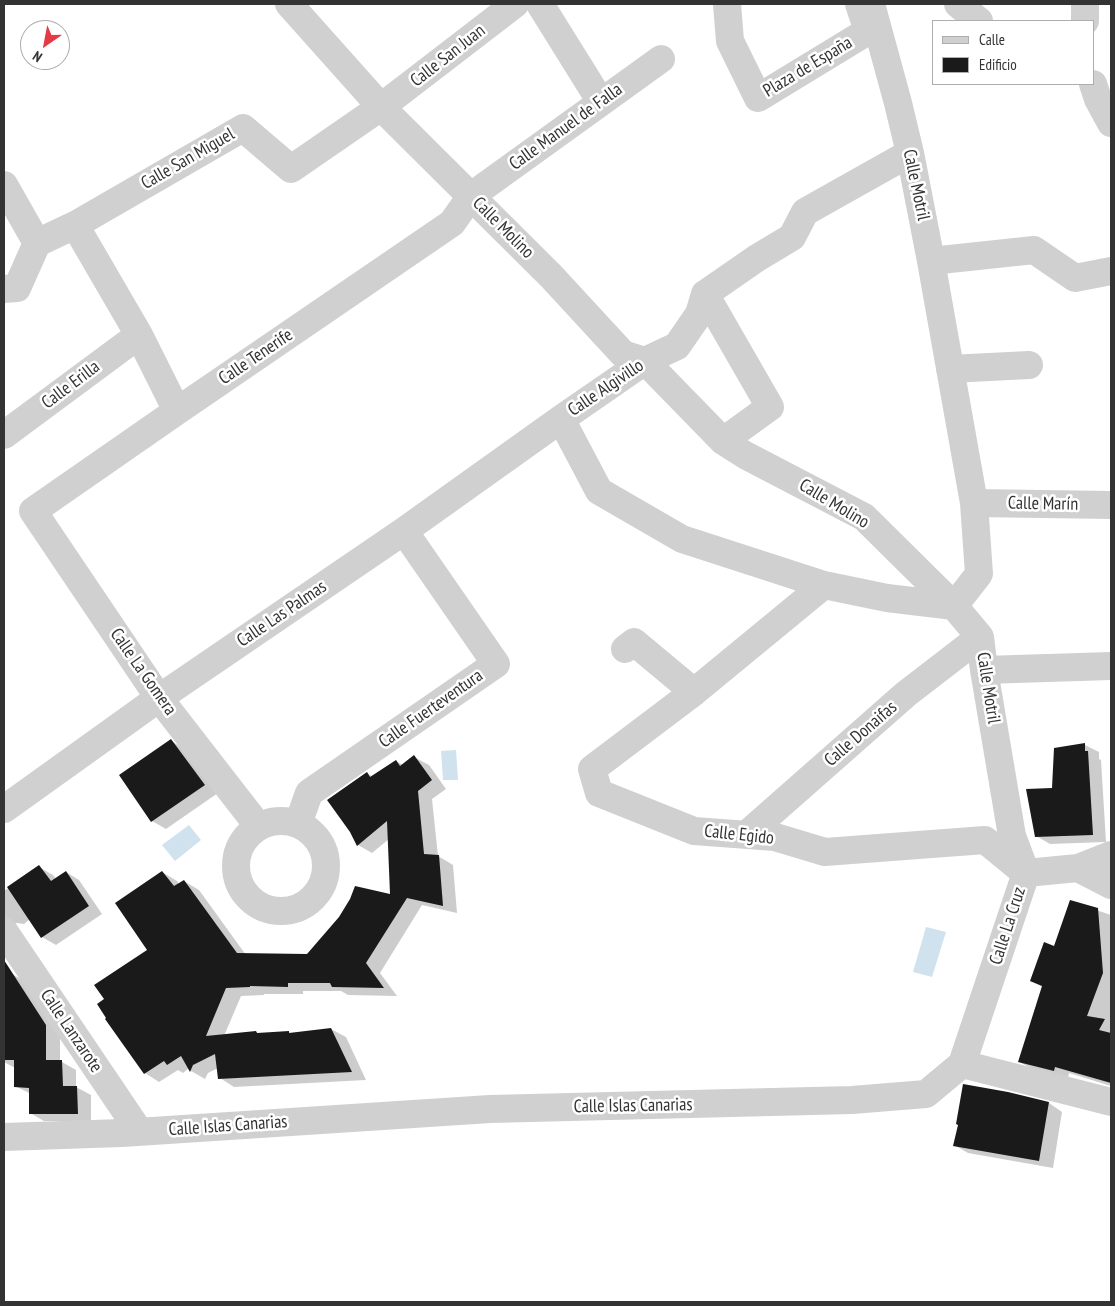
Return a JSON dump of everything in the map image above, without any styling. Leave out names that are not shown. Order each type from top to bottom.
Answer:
[{"type":"street","name":"Calle San Juan","points":[[381,107],[515,4]]},
{"type":"street","points":[[540,4],[601,102]]},
{"type":"street","name":"Plaza de España","points":[[727,4],[730,41],[758,98],[868,31],[859,4]]},
{"type":"street","name":"Calle Motril","points":[[871,4],[910,153],[974,503],[979,574],[954,606],[980,637],[1012,836],[1026,873]]},
{"type":"street","points":[[958,4],[978,20]]},
{"type":"street","points":[[1085,4],[1085,20]]},
{"type":"street","name":"Calle Molino","points":[[300,7],[381,107],[551,276],[623,354],[645,361],[723,441],[745,455],[864,517],[954,606]]},
{"type":"street","name":"Calle Manuel de Falla","points":[[472,196],[661,59]]},
{"type":"street","points":[[1093,85],[1098,99],[1111,122]]},
{"type":"street","name":"Calle San Miguel","points":[[37,243],[75,225],[243,128],[291,169],[381,107]]},
{"type":"street","points":[[723,441],[770,407],[705,294],[792,236],[805,212],[910,153]]},
{"type":"street","points":[[4,185],[37,243],[17,288],[4,289]]},
{"type":"street","name":"Calle Tenerife","points":[[34,511],[452,223],[472,196]]},
{"type":"street","points":[[75,225],[139,335],[177,411]]},
{"type":"street","points":[[931,261],[1034,250],[1075,278],[1111,270]]},
{"type":"street","name":"Calle Algivillo","points":[[705,294],[699,314],[677,346],[645,361],[561,419],[598,491],[682,539],[824,585],[887,598],[954,606]]},
{"type":"street","name":"Calle Erilla","points":[[4,435],[139,335]]},
{"type":"street","points":[[950,369],[1029,365]]},
{"type":"street","name":"Calle Las Palmas","points":[[4,809],[159,698],[404,531],[561,419]]},
{"type":"street","name":"Calle Marín","points":[[974,503],[1111,505]]},
{"type":"street","name":"Calle La Gomera","points":[[34,511],[159,698],[258,827]]},
{"type":"street","name":"Calle Fuerteventura","points":[[298,824],[309,792],[496,664],[404,531]]},
{"type":"street","name":"Calle Egido","points":[[824,585],[694,692],[592,769],[599,793],[694,831],[775,837],[825,852],[986,840],[1026,873]]},
{"type":"street","name":"Calle Donaifas","points":[[746,835],[906,694],[980,637]]},
{"type":"street","points":[[625,649],[634,642],[694,692]]},
{"type":"street","points":[[984,670],[1111,666]]},
{"type":"street","points":[[282,821],[298,824],[311,832],[320,844],[326,858],[326,873],[322,887],[312,899],[299,908],[285,911],[270,910],[256,904],[245,893],[238,880],[236,865],[239,850],[247,837],[258,827],[282,821]]},
{"type":"street","name":"Calle La Cruz","points":[[962,1064],[1026,873],[1078,868],[1111,855]]},
{"type":"street","points":[[1078,868],[1111,886]]},
{"type":"street","name":"Calle Lanzarote","points":[[4,931],[139,1131]]},
{"type":"street","points":[[962,1064],[1111,1102]]},
{"type":"street","name":"Calle Islas Canarias","points":[[4,1137],[139,1131],[490,1109],[862,1100],[926,1094],[962,1064]]},
{"type":"water","points":[[456,750],[458,780],[443,780],[441,751]]},
{"type":"water","points":[[189,825],[201,840],[175,861],[162,845]]},
{"type":"water","points":[[926,927],[946,932],[932,977],[913,972]]},
{"type":"building","points":[[171,739],[205,785],[151,822],[119,775]]},
{"type":"building","points":[[1085,743],[1085,751],[1088,751],[1093,835],[1035,837],[1026,789],[1052,788],[1054,748]]},
{"type":"building","points":[[414,755],[432,780],[418,791],[424,854],[439,855],[443,906],[407,898],[366,963],[384,988],[332,987],[330,983],[288,983],[288,987],[250,986],[226,988],[206,1036],[256,1031],[257,1033],[289,1031],[289,1033],[331,1028],[352,1072],[218,1079],[215,1054],[193,1065],[190,1072],[181,1056],[167,1065],[164,1061],[144,1074],[105,1019],[97,1004],[104,999],[94,985],[147,950],[115,903],[162,871],[174,886],[184,880],[237,953],[307,954],[339,917],[350,899],[355,886],[390,894],[387,821],[357,846],[350,832],[327,800],[367,772],[370,777],[396,760],[400,766]]},
{"type":"building","points":[[39,865],[51,881],[66,871],[89,906],[41,938],[7,887]]},
{"type":"building","points":[[1070,900],[1098,908],[1103,973],[1087,1016],[1105,1019],[1099,1030],[1111,1033],[1111,1083],[1055,1067],[1054,1071],[1018,1062],[1042,986],[1030,981],[1044,942],[1054,946]]},
{"type":"building","points":[[4,960],[46,1025],[46,1060],[62,1060],[63,1086],[77,1086],[78,1114],[29,1114],[29,1088],[14,1087],[14,1060],[4,1060]]},
{"type":"building","points":[[963,1084],[1049,1102],[1039,1161],[953,1146],[958,1125],[956,1124]]}]
